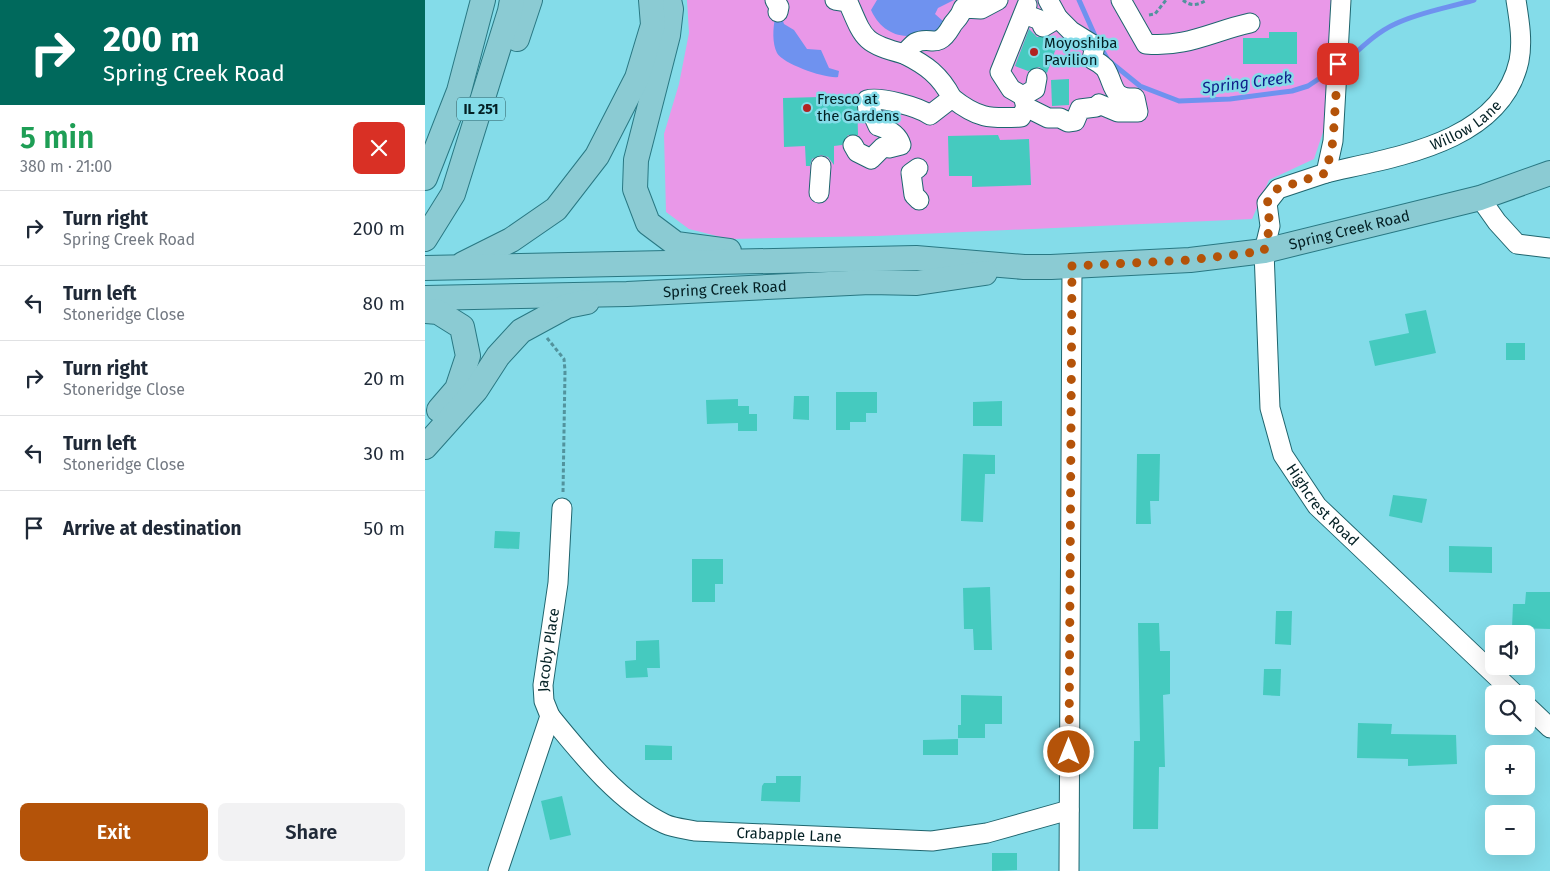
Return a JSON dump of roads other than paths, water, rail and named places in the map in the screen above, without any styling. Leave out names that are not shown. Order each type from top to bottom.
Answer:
[{"type":"main road","name":"IL 251","points":[[425,178],[459,91],[483,0]]},
{"type":"main road","name":"IL 251","points":[[425,239],[453,194],[470,146],[512,0]]},
{"type":"main road","points":[[453,194],[479,158],[530,0]]},
{"type":"main road","points":[[457,268],[511,240],[556,209],[597,156],[637,78],[653,25],[651,0]]},
{"type":"main road","points":[[669,0],[671,9],[668,35],[636,160],[635,189],[648,223],[676,244],[725,251],[916,258]]},
{"type":"main road","name":"Spring Creek Road","points":[[425,268],[916,258],[1024,267],[1190,260],[1264,251],[1480,198],[1550,173]]},
{"type":"main road","name":"Spring Creek Road","points":[[425,298],[627,294],[870,282],[917,283],[1024,267]]},
{"type":"main road","points":[[425,447],[476,390],[499,356],[521,331],[567,306],[627,294]]},
{"type":"main road","points":[[425,311],[438,312],[462,327],[468,356],[457,389],[425,426]]},
{"type":"street","points":[[835,0],[848,2],[857,25],[868,40],[879,48],[904,54],[927,66],[937,75],[951,98],[968,111],[991,119],[1021,117],[1025,102],[1035,89],[1037,78]]},
{"type":"street","points":[[904,54],[916,43],[941,39],[949,33],[951,26],[960,18],[963,4],[981,9],[998,0]]},
{"type":"street","points":[[1048,0],[1058,18],[1071,31],[1095,46],[1092,59],[1104,68],[1112,87],[1119,95],[1126,98],[1135,98],[1137,112],[1118,112],[1099,104],[1096,107],[1080,109],[1075,120],[1068,122],[1060,118],[1048,118],[1025,102],[1011,89],[1000,72],[1024,5],[1040,20],[1043,27],[1058,18]]},
{"type":"street","points":[[1121,0],[1146,44],[1173,44],[1207,38],[1250,22]]},
{"type":"street","points":[[1326,173],[1333,141],[1338,81],[1341,0]]},
{"type":"street","name":"Willow Lane","points":[[1264,251],[1270,226],[1267,203],[1277,189],[1326,173],[1420,149],[1451,138],[1474,124],[1498,104],[1513,80],[1519,60],[1517,8]]},
{"type":"street","points":[[853,145],[857,152],[871,159],[883,147],[889,148],[901,145],[899,139],[892,133],[878,126],[873,115],[868,112],[865,106],[867,100],[876,98],[923,109],[930,115],[951,98]]},
{"type":"street","points":[[819,193],[821,166]]},
{"type":"street","points":[[918,168],[911,173],[914,195],[919,200]]},
{"type":"street","points":[[1480,198],[1497,222],[1517,244],[1550,248]]},
{"type":"street","name":"Highcrest Road","points":[[1264,251],[1270,408],[1283,455],[1317,506],[1506,685]]},
{"type":"street","points":[[1069,871],[1072,266]]},
{"type":"street","name":"Jacoby Place","points":[[550,716],[544,701],[543,685],[556,599],[562,508]]},
{"type":"street","points":[[1535,714],[1550,728]]},
{"type":"street","points":[[498,871],[550,716]]},
{"type":"street","name":"Crabapple Lane","points":[[550,716],[599,772],[637,808],[666,824],[695,831],[932,842],[987,833],[1069,810]]},
{"type":"water","points":[[877,0],[954,0],[938,8],[935,14],[944,22],[941,29],[910,36],[892,32],[877,20],[871,10]]},
{"type":"water","points":[[775,18],[782,18],[784,24],[794,30],[807,49],[821,50],[829,68],[839,71],[838,77],[824,76],[805,70],[787,62],[781,57],[774,45],[773,31]]},
{"type":"waterway","name":"Spring Creek","points":[[1079,0],[1096,38]]},
{"type":"waterway","name":"Spring Creek","points":[[1342,65],[1374,37],[1395,24],[1424,13],[1474,0]]},
{"type":"waterway","name":"Spring Creek","points":[[1100,46],[1108,60],[1140,86],[1179,101],[1230,99],[1292,91],[1308,86],[1332,70]]},
{"type":"place","name":"Moyoshiba Pavilion","points":[[1034,52]]},
{"type":"place","name":"Fresco at the Gardens","points":[[807,108]]}]
